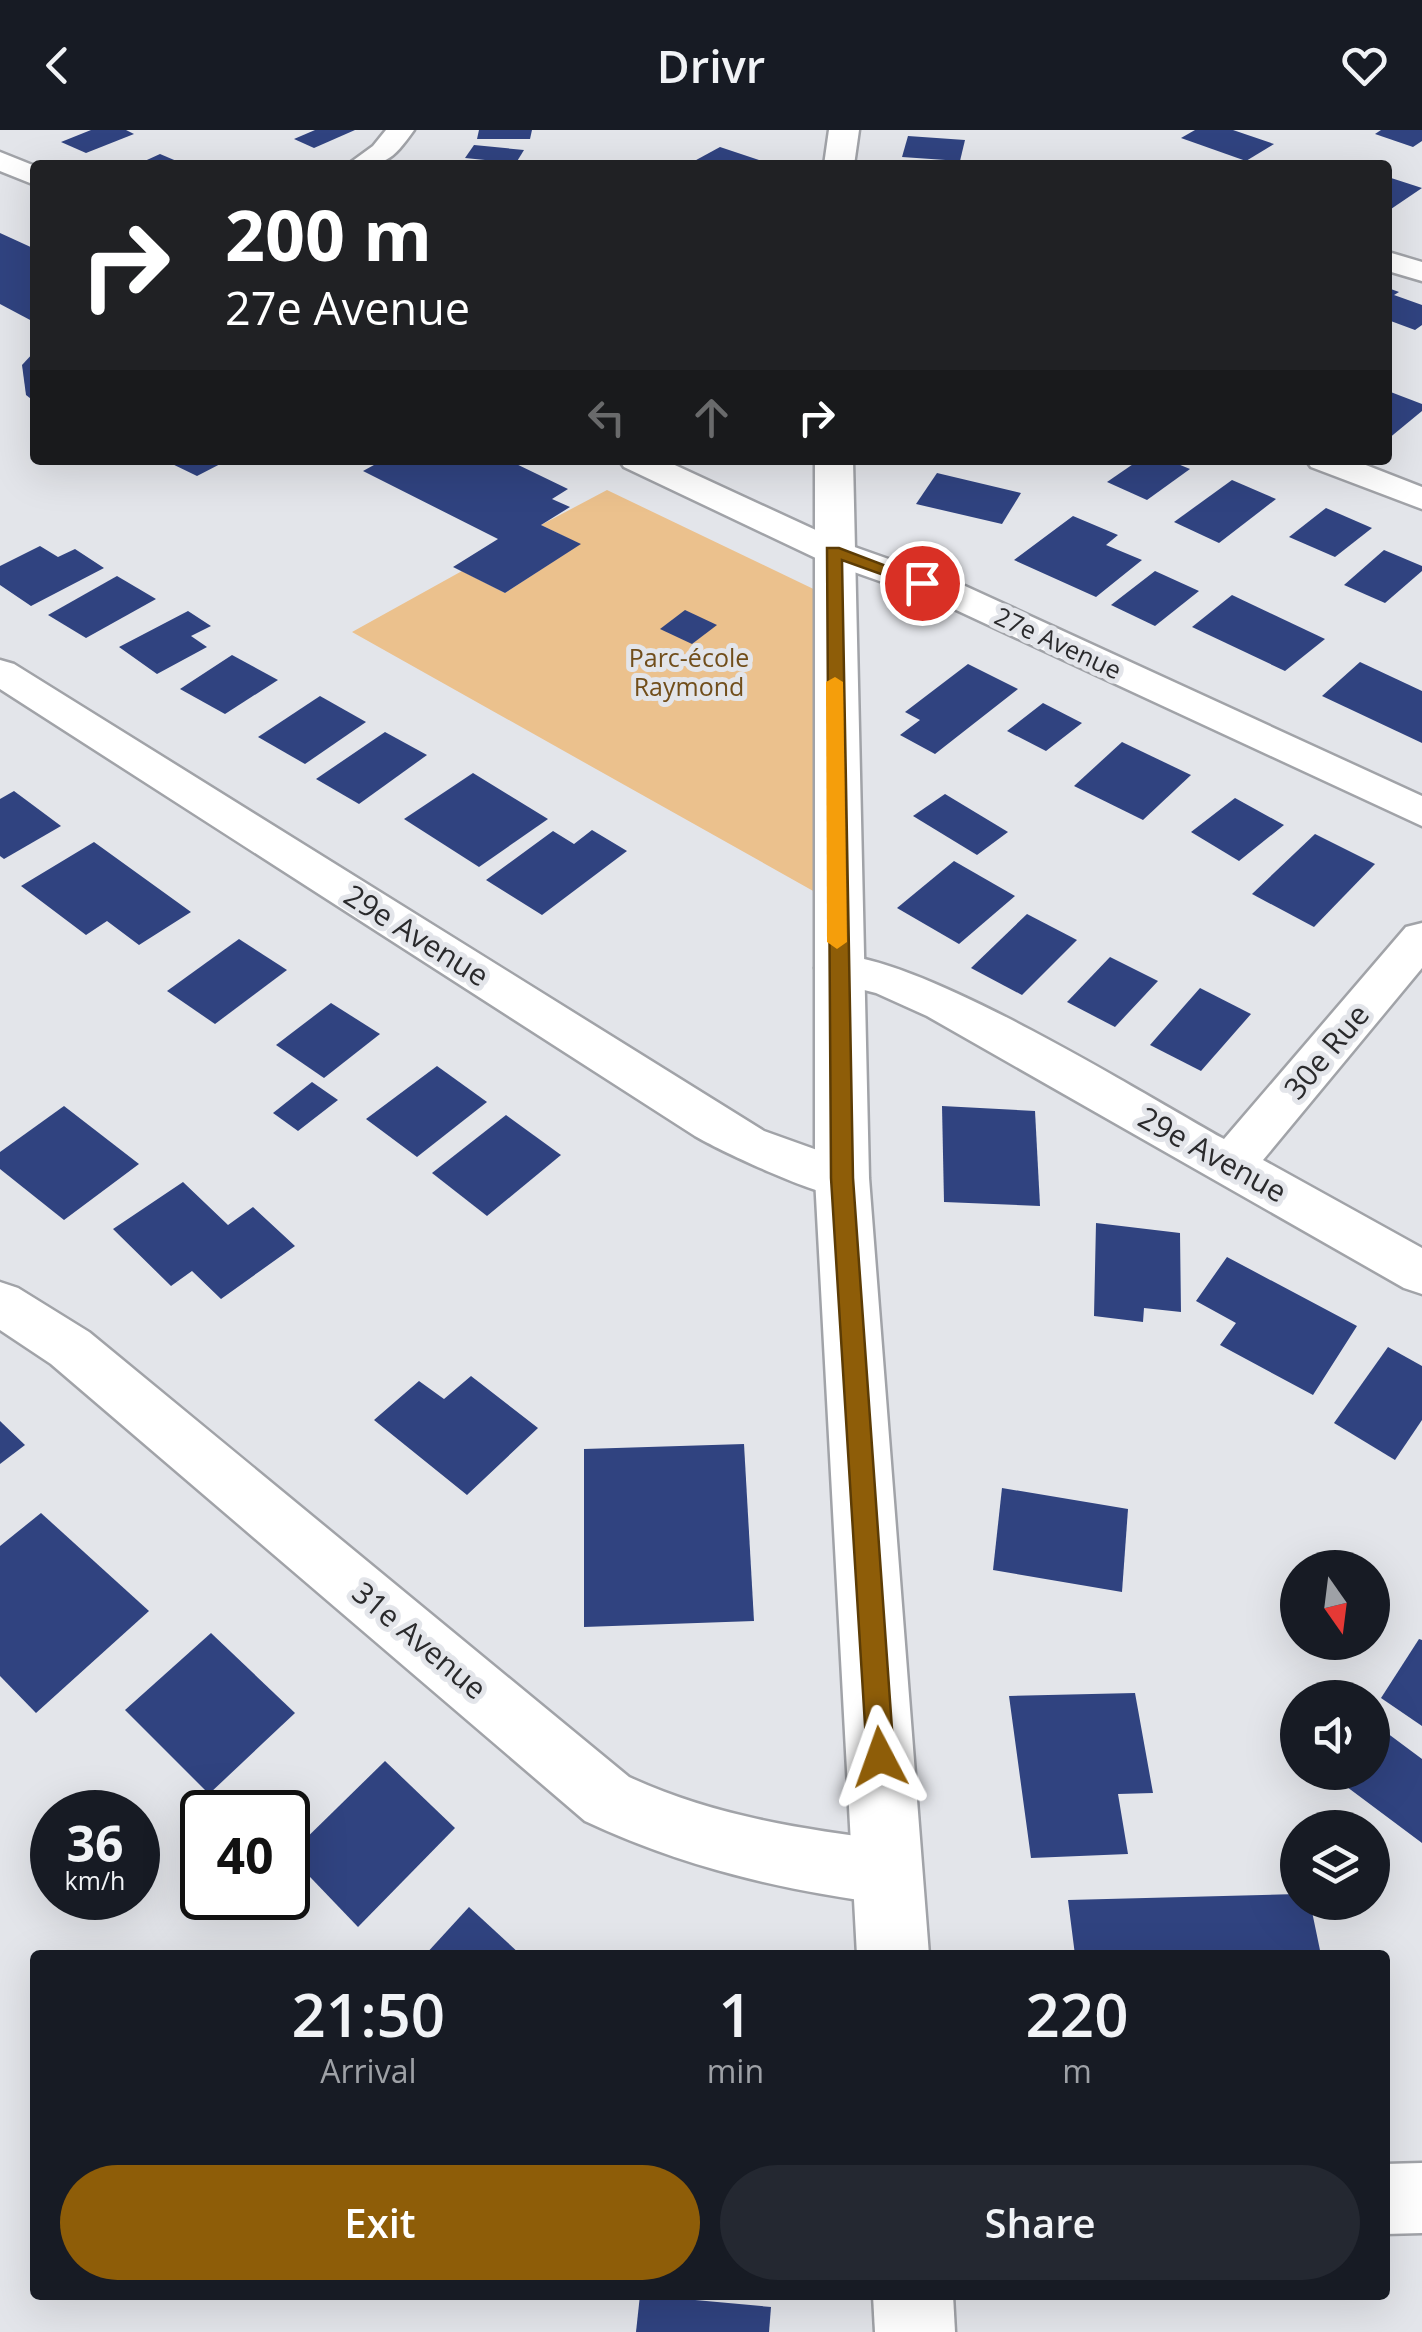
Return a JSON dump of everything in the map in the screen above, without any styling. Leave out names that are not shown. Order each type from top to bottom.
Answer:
[{"type":"street","points":[[369,160],[383,152],[400,130]]},
{"type":"street","points":[[840,160],[844,130]]},
{"type":"street","points":[[0,160],[30,175]]},
{"type":"street","points":[[1402,266],[1422,245]]},
{"type":"street","name":"27e Avenue","points":[[647,465],[833,552],[952,594],[1422,812]]},
{"type":"street","points":[[834,465],[842,1178],[893,1950]]},
{"type":"street","points":[[1336,465],[1422,499]]},
{"type":"street","name":"29e Avenue","points":[[0,672],[712,1123],[747,1144],[842,1178]]},
{"type":"street","name":"30e Rue","points":[[1232,1165],[1422,938]]},
{"type":"street","name":"29e Avenue","points":[[838,968],[886,980],[943,1004],[1422,1273]]},
{"type":"street","name":"31e Avenue","points":[[0,1303],[70,1348],[608,1799],[658,1825],[710,1841],[800,1861],[888,1872]]},
{"type":"street","points":[[1390,2198],[1422,2198]]},
{"type":"street","points":[[912,2300],[915,2332]]},
{"type":"green space","name":"Parc-école Raymond","points":[[607,490],[826,595],[831,901],[352,632],[462,571],[505,593],[580,544],[541,525]]},
{"type":"building","points":[[91,130],[126,130],[134,134],[86,153],[61,142]]},
{"type":"building","points":[[315,130],[355,130],[314,148],[294,139]]},
{"type":"building","points":[[479,130],[532,130],[530,139],[477,139]]},
{"type":"building","points":[[1195,130],[1233,130],[1274,144],[1243,160],[1181,138]]},
{"type":"building","points":[[1381,130],[1422,130],[1422,141],[1413,147],[1375,134]]},
{"type":"building","points":[[908,136],[965,140],[960,160],[902,157]]},
{"type":"building","points":[[474,145],[524,150],[518,160],[465,158]]},
{"type":"building","points":[[720,147],[759,160],[696,160]]},
{"type":"building","points":[[160,154],[174,160],[147,160]]},
{"type":"building","points":[[1392,178],[1422,188],[1392,208]]},
{"type":"building","points":[[0,233],[30,247],[30,320],[0,304]]},
{"type":"building","points":[[1392,289],[1399,292],[1394,295],[1422,305],[1422,325],[1415,330],[1392,321]]},
{"type":"building","points":[[30,356],[30,398],[26,395],[22,365]]},
{"type":"building","points":[[1392,393],[1422,404],[1422,411],[1392,436]]},
{"type":"building","points":[[174,465],[218,465],[197,476]]},
{"type":"building","points":[[374,465],[518,465],[568,489],[552,499],[570,507],[541,525],[581,544],[505,593],[453,567],[498,539],[363,471]]},
{"type":"building","points":[[1132,465],[1180,465],[1190,469],[1147,500],[1107,482]]},
{"type":"building","points":[[937,473],[1021,493],[1002,524],[916,504]]},
{"type":"building","points":[[1232,480],[1276,499],[1219,543],[1174,522]]},
{"type":"building","points":[[1326,508],[1372,528],[1335,557],[1289,537]]},
{"type":"building","points":[[1073,516],[1118,535],[1106,545],[1142,560],[1096,597],[1014,560]]},
{"type":"building","points":[[40,546],[58,557],[75,549],[104,568],[31,606],[0,585],[0,566]]},
{"type":"building","points":[[1384,550],[1422,566],[1422,571],[1385,603],[1344,585]]},
{"type":"building","points":[[1155,571],[1199,591],[1155,626],[1111,605]]},
{"type":"building","points":[[117,576],[156,599],[86,638],[48,615]]},
{"type":"building","points":[[1232,595],[1325,639],[1285,671],[1192,627]]},
{"type":"building","points":[[685,610],[717,625],[692,644],[660,629]]},
{"type":"building","points":[[188,611],[211,626],[191,636],[207,647],[157,674],[119,647]]},
{"type":"building","points":[[232,655],[278,680],[225,714],[180,689]]},
{"type":"building","points":[[1360,662],[1422,691],[1422,743],[1322,696]]},
{"type":"building","points":[[968,664],[1018,689],[935,754],[900,735],[920,720],[905,712]]},
{"type":"building","points":[[320,696],[366,722],[305,764],[258,737]]},
{"type":"building","points":[[1043,703],[1082,723],[1046,751],[1007,731]]},
{"type":"building","points":[[385,732],[427,755],[359,804],[316,779]]},
{"type":"building","points":[[1122,742],[1191,775],[1143,820],[1074,786]]},
{"type":"building","points":[[473,773],[548,819],[479,867],[404,819]]},
{"type":"building","points":[[14,791],[61,826],[4,859],[0,856],[0,799]]},
{"type":"building","points":[[945,794],[1008,832],[977,855],[913,816]]},
{"type":"building","points":[[1235,798],[1284,825],[1239,861],[1191,832]]},
{"type":"building","points":[[592,830],[627,851],[542,915],[486,880],[553,831],[574,844]]},
{"type":"building","points":[[1315,834],[1375,864],[1314,927],[1252,894]]},
{"type":"building","points":[[94,842],[191,912],[139,945],[107,921],[86,935],[21,886]]},
{"type":"building","points":[[954,861],[1015,896],[959,944],[897,908]]},
{"type":"building","points":[[1027,914],[1077,940],[1022,995],[971,968]]},
{"type":"building","points":[[239,939],[287,970],[215,1024],[167,991]]},
{"type":"building","points":[[1110,957],[1158,981],[1115,1027],[1067,1002]]},
{"type":"building","points":[[1200,988],[1251,1014],[1201,1071],[1150,1045]]},
{"type":"building","points":[[331,1003],[380,1034],[324,1078],[276,1045]]},
{"type":"building","points":[[437,1066],[487,1102],[417,1157],[366,1119]]},
{"type":"building","points":[[312,1082],[338,1100],[298,1131],[273,1113]]},
{"type":"building","points":[[64,1106],[139,1164],[64,1220],[0,1169],[0,1152]]},
{"type":"building","points":[[942,1106],[1035,1111],[1040,1206],[944,1202]]},
{"type":"building","points":[[506,1115],[561,1155],[487,1216],[432,1173]]},
{"type":"building","points":[[183,1182],[228,1225],[253,1207],[295,1246],[221,1299],[192,1271],[171,1286],[113,1229]]},
{"type":"building","points":[[1096,1223],[1180,1233],[1181,1312],[1144,1308],[1143,1322],[1094,1316]]},
{"type":"building","points":[[1227,1257],[1357,1326],[1313,1395],[1220,1345],[1236,1323],[1196,1301]]},
{"type":"building","points":[[1388,1347],[1422,1366],[1422,1420],[1395,1460],[1334,1423]]},
{"type":"building","points":[[471,1376],[538,1428],[467,1495],[374,1420],[419,1381],[444,1399]]},
{"type":"building","points":[[0,1421],[25,1445],[0,1464]]},
{"type":"building","points":[[744,1444],[754,1621],[584,1627],[584,1449]]},
{"type":"building","points":[[1002,1488],[1128,1509],[1122,1592],[993,1570]]},
{"type":"building","points":[[41,1513],[149,1611],[36,1713],[0,1676],[0,1546]]},
{"type":"building","points":[[211,1633],[295,1713],[213,1790],[205,1790],[125,1710]]},
{"type":"building","points":[[1419,1639],[1422,1640],[1422,1726],[1390,1704],[1390,1684]]},
{"type":"building","points":[[1135,1693],[1153,1793],[1118,1794],[1128,1854],[1031,1858],[1009,1696]]},
{"type":"building","points":[[1390,1735],[1422,1759],[1422,1843],[1390,1819],[1390,1810],[1378,1810],[1351,1790],[1390,1790]]},
{"type":"building","points":[[385,1761],[455,1828],[358,1927],[310,1877],[310,1834]]},
{"type":"building","points":[[1280,1894],[1280,1920],[1314,1920],[1320,1950],[1074,1950],[1068,1900]]},
{"type":"building","points":[[469,1907],[516,1950],[430,1950]]},
{"type":"building","points":[[639,2300],[771,2307],[769,2332],[636,2332]]},
{"type":"slow traffic","points":[[835,682],[837,942]]},
{"type":"route","points":[[880,1757],[842,1178],[833,552],[922,583]]}]
